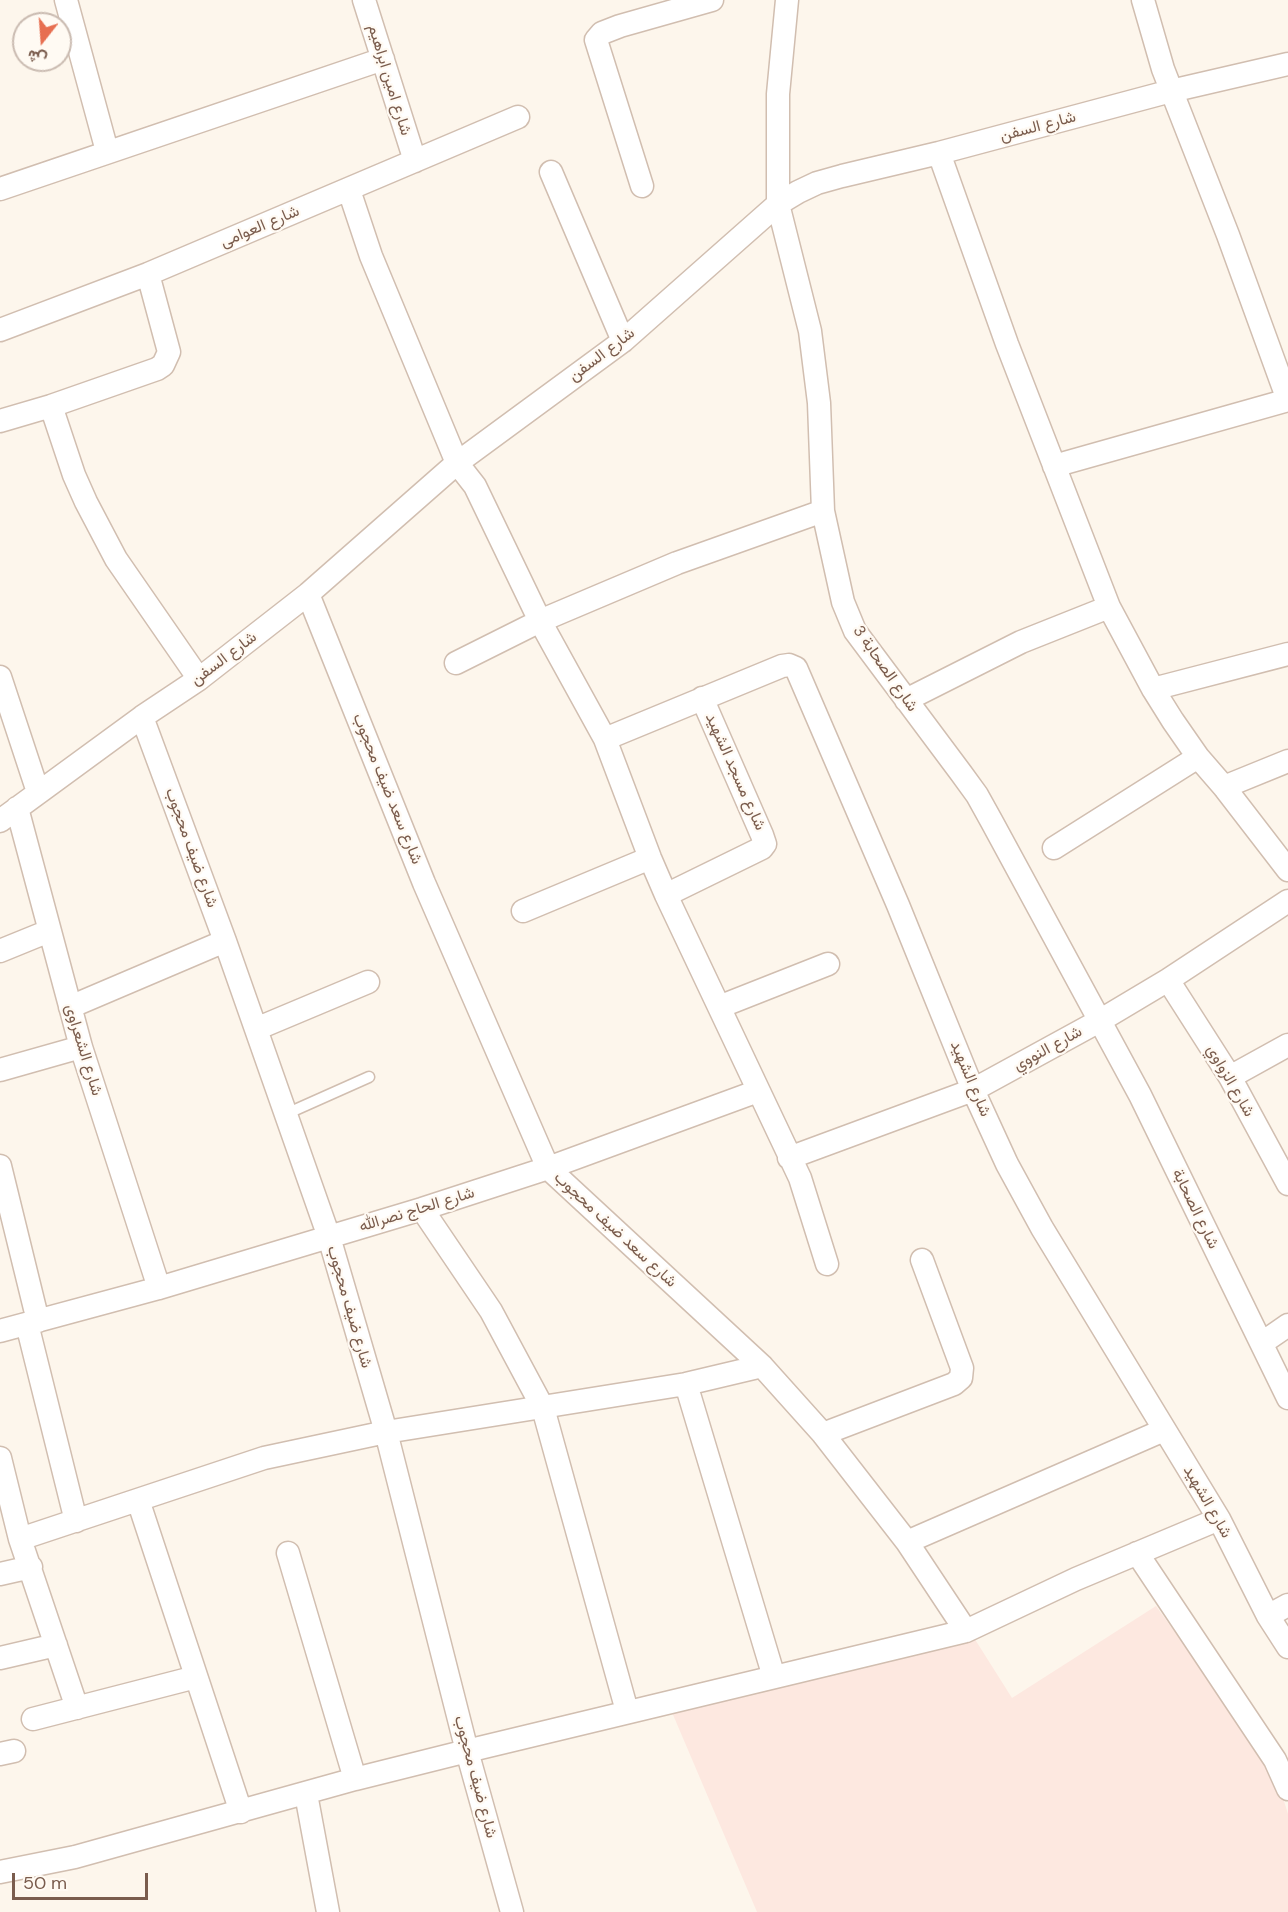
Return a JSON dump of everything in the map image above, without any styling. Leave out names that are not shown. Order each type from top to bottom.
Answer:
[{"type":"street","points":[[66,0],[106,152]]},
{"type":"street","name":"شارع امين ابراهيم","points":[[364,0],[415,160]]},
{"type":"street","points":[[642,186],[598,45],[598,36],[620,26],[712,0]]},
{"type":"street","name":"شارع الصحابة 3","points":[[787,0],[778,94],[778,204],[810,331],[819,402],[823,511],[843,602],[855,631],[977,795],[1101,1020]]},
{"type":"street","points":[[1054,466],[1288,400],[1228,235],[1171,91],[1143,0]]},
{"type":"street","points":[[0,187],[382,59]]},
{"type":"street","name":"شارع السفن","points":[[8,815],[142,717],[199,679],[308,594],[457,463],[623,341],[778,204],[817,183],[1171,91],[1288,64]]},
{"type":"street","name":"شارع العوامى","points":[[0,330],[148,274],[518,117]]},
{"type":"street","points":[[939,153],[985,283],[1109,607],[1153,689],[1198,757],[1286,865]]},
{"type":"street","points":[[551,172],[623,341]]},
{"type":"street","points":[[349,190],[375,266],[457,463],[476,486],[540,621],[605,739],[666,895],[800,1178],[827,1264]]},
{"type":"street","points":[[0,421],[157,369],[167,359],[169,352],[148,274]]},
{"type":"street","points":[[51,406],[74,475],[106,540],[134,588],[199,679]]},
{"type":"street","points":[[456,663],[540,621],[677,563],[823,511]]},
{"type":"street","name":"شارع سعد ضيف محجوب","points":[[308,594],[424,883],[548,1168],[762,1366],[823,1434],[907,1542],[966,1630]]},
{"type":"street","points":[[906,700],[1021,642],[1109,607]]},
{"type":"street","points":[[1153,689],[1288,654]]},
{"type":"street","name":"شارع الشهيد","points":[[605,739],[782,666],[789,665],[796,668],[898,905],[973,1090],[1007,1164],[1042,1228],[1218,1519],[1268,1616],[1288,1647]]},
{"type":"street","points":[[0,677],[38,792]]},
{"type":"street","name":"شارع مسجد الشهيد","points":[[666,895],[762,848],[765,844],[702,698]]},
{"type":"street","name":"شارع ضيف محجوب","points":[[142,717],[225,941],[329,1238],[386,1432],[512,1912]]},
{"type":"street","points":[[1054,848],[1198,757]]},
{"type":"street","points":[[1224,787],[1288,761]]},
{"type":"street","name":"شارع الشعراوى","points":[[8,815],[48,931],[81,1047],[159,1288]]},
{"type":"street","points":[[523,911],[650,858]]},
{"type":"street","name":"شارع النووي","points":[[789,1158],[973,1090],[1101,1020],[1168,980],[1288,901]]},
{"type":"street","points":[[0,951],[48,931]]},
{"type":"street","points":[[70,1007],[225,941]]},
{"type":"street","points":[[719,1007],[828,964]]},
{"type":"street","name":"شارع الزواوي","points":[[1168,980],[1230,1077],[1288,1184]]},
{"type":"street","points":[[256,1029],[368,982]]},
{"type":"street","name":"شارع الصحابة","points":[[1101,1020],[1288,1398]]},
{"type":"street","points":[[1230,1077],[1288,1045]]},
{"type":"street","points":[[0,1070],[81,1047]]},
{"type":"street","name":"شارع الحاج نصرالله","points":[[0,1331],[159,1288],[422,1209],[548,1168],[758,1091]]},
{"type":"street","points":[[0,1166],[76,1521]]},
{"type":"street","points":[[422,1209],[491,1311],[543,1408],[627,1711]]},
{"type":"street","points":[[823,1434],[954,1384],[961,1378],[962,1368],[922,1260]]},
{"type":"street","points":[[1262,1343],[1288,1325]]},
{"type":"street","points":[[20,1539],[264,1458],[386,1432],[686,1384],[762,1366]]},
{"type":"street","points":[[686,1384],[774,1677]]},
{"type":"street","points":[[907,1542],[1164,1430]]},
{"type":"street","points":[[2,1470],[20,1539],[77,1708]]},
{"type":"street","points":[[138,1500],[241,1812]]},
{"type":"street","points":[[0,1872],[75,1857],[355,1779],[966,1630],[1076,1579],[1218,1519]]},
{"type":"street","points":[[288,1553],[355,1779]]},
{"type":"street","points":[[1137,1553],[1270,1752],[1288,1789]]},
{"type":"street","points":[[0,1574],[31,1567]]},
{"type":"street","points":[[1268,1616],[1288,1605]]},
{"type":"street","points":[[0,1658],[56,1645]]},
{"type":"street","points":[[33,1719],[196,1677]]},
{"type":"street","points":[[306,1794],[328,1912]]},
{"type":"lane","points":[[286,1114],[369,1077]]},
{"type":"shaded area","points":[[1156,1606],[1274,1769],[1288,1814],[1288,1912],[757,1912],[671,1710],[971,1633],[1012,1698]]}]
